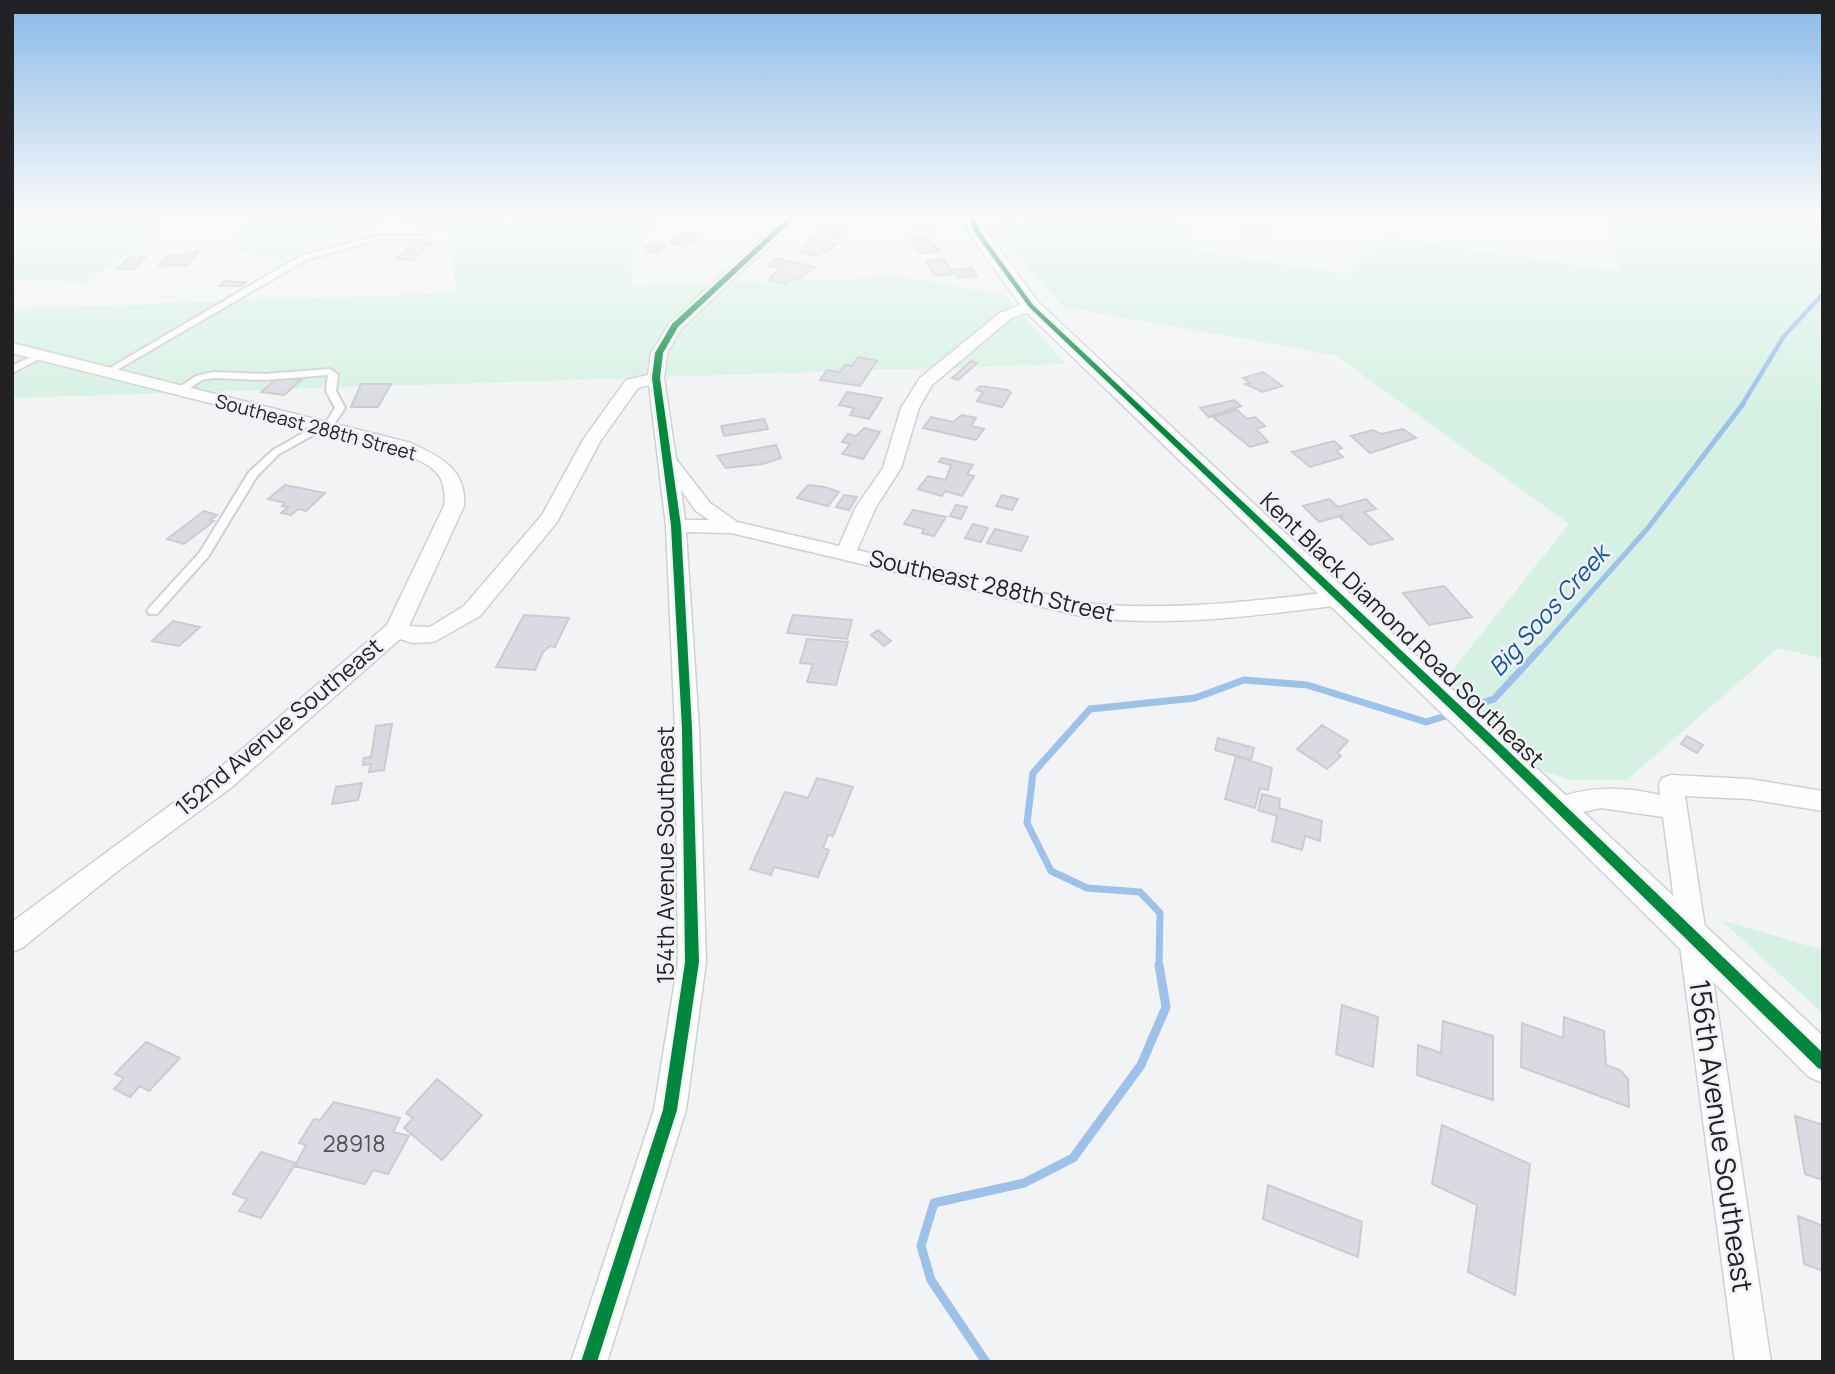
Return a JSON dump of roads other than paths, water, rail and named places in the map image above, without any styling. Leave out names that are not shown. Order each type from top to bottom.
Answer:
[{"type":"street","points":[[656,378],[659,353],[676,327],[728,278]]},
{"type":"street","name":"Kent Black Diamond Road Southeast","points":[[1011,278],[1031,306],[1425,677],[1557,808],[1823,1063]]},
{"type":"street","points":[[846,553],[866,507],[892,468],[911,408],[926,382],[1005,316],[1031,306]]},
{"type":"street","name":"Southeast 288th Street","points":[[12,348],[405,447],[428,458],[452,477],[457,491],[454,506],[396,629]]},
{"type":"street","name":"154th Avenue Southeast","points":[[589,1362],[670,1110],[692,962],[687,729],[676,526],[656,378]]},
{"type":"street","name":"152nd Avenue Southeast","points":[[12,939],[110,862],[223,780],[396,629],[413,635],[434,634],[472,611],[550,518],[592,440],[632,384],[656,378]]},
{"type":"street","name":"Southeast 288th Street","points":[[668,460],[703,507],[731,527]]},
{"type":"street","name":"Southeast 288th Street","points":[[676,526],[731,527],[1085,610],[1125,616],[1177,617],[1340,598]]},
{"type":"street","points":[[1557,808],[1572,801],[1603,796],[1673,797],[1749,789],[1823,801]]},
{"type":"street","name":"156th Avenue Southeast","points":[[1673,797],[1753,1362]]},
{"type":"lane","points":[[107,372],[268,278]]},
{"type":"lane","points":[[12,370],[40,355]]},
{"type":"lane","points":[[153,611],[204,554],[253,474],[276,452],[325,426],[340,408],[331,391],[334,375],[330,372],[265,377],[213,375],[199,378],[181,390]]},
{"type":"waterway","name":"Big Soos Creek","points":[[1742,405],[1784,336],[1823,294]]},
{"type":"waterway","name":"Big Soos Creek","points":[[1539,651],[1648,528],[1743,404]]},
{"type":"waterway","name":"Big Soos Creek","points":[[1465,709],[1494,699],[1540,649]]},
{"type":"waterway","name":"Big Soos Creek","points":[[1159,965],[1160,913],[1140,892],[1087,888],[1051,871],[1027,823],[1033,773],[1090,709],[1195,698],[1244,680],[1307,685],[1426,722],[1452,714]]},
{"type":"waterway","name":"Big Soos Creek","points":[[986,1362],[931,1280],[921,1246],[934,1203],[1024,1183],[1073,1158],[1141,1065],[1166,1007],[1159,965]]}]
